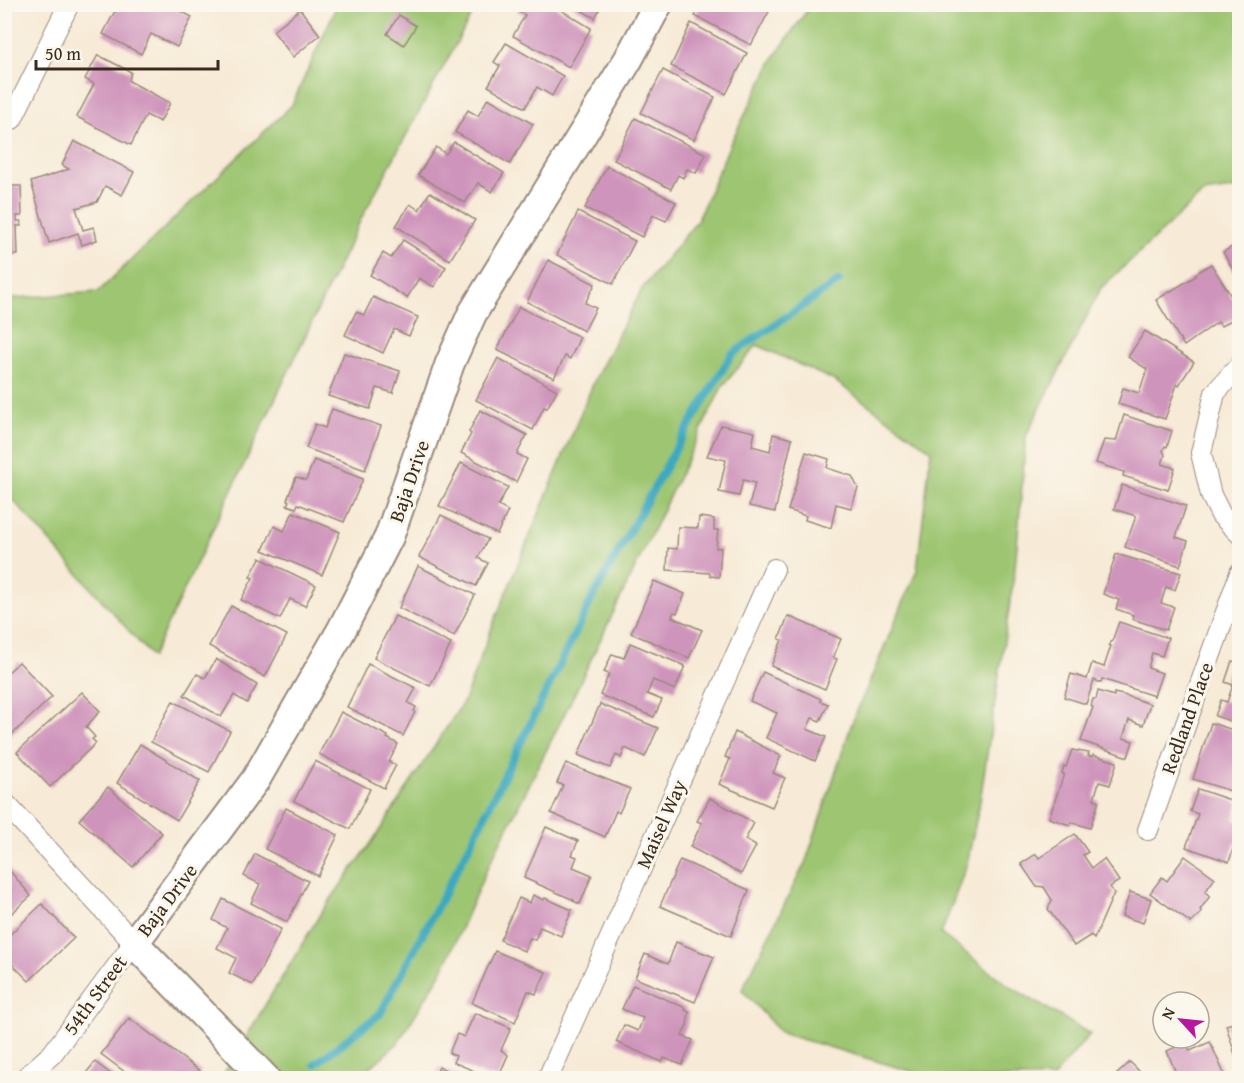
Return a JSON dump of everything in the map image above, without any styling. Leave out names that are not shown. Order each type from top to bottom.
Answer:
[{"type":"street","points":[[8,117],[69,4]]},
{"type":"street","name":"Baja Drive","points":[[134,943],[256,779],[336,640],[389,537],[450,363],[472,314],[628,60],[658,4]]},
{"type":"street","points":[[1239,365],[1215,393],[1201,453],[1211,495],[1221,515],[1239,534]]},
{"type":"street","name":"Maisel Way","points":[[548,1078],[774,569]]},
{"type":"street","name":"Redland Place","points":[[1148,830],[1239,573]]},
{"type":"street","points":[[4,802],[134,943]]},
{"type":"street","name":"54th Street","points":[[25,1078],[52,1054],[134,943],[265,1078]]},
{"type":"green space","points":[[337,5],[477,5],[363,215],[152,657],[5,491],[4,299],[98,292],[292,105]]},
{"type":"green space","points":[[811,5],[1239,5],[1239,188],[1203,193],[1101,288],[1026,436],[1015,569],[980,801],[967,864],[941,934],[1009,986],[1090,1034],[1053,1078],[934,1078],[781,1033],[742,990],[806,861],[852,723],[917,570],[931,450],[835,381],[757,345],[722,387],[569,705],[486,871],[443,970],[397,1044],[358,1078],[221,1078],[321,913],[374,839],[464,701],[494,622],[595,379],[642,289],[697,221],[731,142],[775,56]]},
{"type":"building","points":[[120,4],[168,4],[192,17],[177,47],[151,34],[141,54],[103,34]]},
{"type":"building","points":[[521,4],[551,4],[591,28],[569,67],[513,36],[525,15],[517,11]]},
{"type":"building","points":[[570,4],[602,4],[595,18]]},
{"type":"building","points":[[701,4],[773,4],[751,45],[695,16]]},
{"type":"building","points":[[300,9],[320,35],[293,57],[273,31]]},
{"type":"building","points":[[399,15],[416,26],[404,45],[387,34]]},
{"type":"building","points":[[691,23],[747,53],[726,94],[671,66]]},
{"type":"building","points":[[506,43],[563,76],[552,96],[537,87],[525,108],[488,86],[500,66],[494,62]]},
{"type":"building","points":[[98,55],[131,72],[129,81],[170,103],[160,122],[146,115],[131,145],[77,117],[94,84],[85,79]]},
{"type":"building","points":[[663,70],[715,97],[694,140],[641,113]]},
{"type":"building","points":[[488,98],[533,124],[510,164],[455,132],[468,110],[478,116]]},
{"type":"building","points":[[635,118],[706,154],[696,173],[687,169],[683,178],[678,175],[671,189],[614,160]]},
{"type":"building","points":[[74,141],[134,172],[122,195],[105,186],[97,202],[76,208],[83,230],[94,227],[97,240],[82,245],[78,233],[49,243],[31,182],[69,169],[62,165]]},
{"type":"building","points":[[454,142],[504,173],[492,192],[478,183],[465,203],[418,175],[436,147],[446,154]]},
{"type":"building","points":[[607,166],[676,202],[666,221],[653,215],[642,237],[585,208]]},
{"type":"building","points":[[4,186],[21,186],[22,216],[17,216],[17,221],[21,221],[21,226],[17,226],[18,255],[4,255]]},
{"type":"building","points":[[430,192],[475,220],[450,260],[396,226],[410,204],[419,210]]},
{"type":"building","points":[[578,212],[635,241],[613,284],[557,255]]},
{"type":"building","points":[[403,240],[446,267],[434,287],[419,278],[407,298],[370,275],[383,253],[391,258]]},
{"type":"building","points":[[1239,243],[1240,245],[1240,282],[1223,252]]},
{"type":"building","points":[[548,260],[595,284],[585,303],[596,308],[584,331],[527,302]]},
{"type":"building","points":[[1211,264],[1233,299],[1240,295],[1240,315],[1221,326],[1218,322],[1184,346],[1156,300],[1196,276],[1195,274]]},
{"type":"building","points":[[373,297],[418,317],[409,336],[394,329],[383,353],[345,335],[356,312],[364,315]]},
{"type":"building","points":[[519,307],[580,337],[570,359],[565,356],[554,378],[497,350]]},
{"type":"building","points":[[1145,331],[1194,362],[1179,385],[1177,384],[1165,419],[1118,404],[1123,388],[1139,393],[1147,369],[1128,357]]},
{"type":"building","points":[[344,353],[400,371],[393,393],[377,388],[370,409],[328,396]]},
{"type":"building","points":[[498,358],[557,390],[547,408],[544,407],[533,430],[476,400]]},
{"type":"building","points":[[332,409],[381,426],[365,470],[306,448],[315,424],[325,428]]},
{"type":"building","points":[[480,410],[527,435],[517,454],[527,459],[516,482],[461,453]]},
{"type":"building","points":[[1124,415],[1172,431],[1167,447],[1165,446],[1163,450],[1165,455],[1162,464],[1175,468],[1168,490],[1123,476],[1124,472],[1096,463],[1104,440],[1116,441]]},
{"type":"building","points":[[721,425],[755,432],[752,446],[770,451],[773,434],[792,439],[775,512],[749,506],[755,483],[743,480],[739,496],[719,492],[726,460],[707,456]]},
{"type":"building","points":[[806,452],[829,459],[827,468],[852,476],[858,488],[851,508],[836,504],[831,528],[805,520],[806,516],[788,510]]},
{"type":"building","points":[[314,460],[363,479],[344,522],[298,504],[296,508],[287,505],[296,477],[306,480]]},
{"type":"building","points":[[461,463],[508,487],[498,506],[508,511],[497,534],[439,506]]},
{"type":"building","points":[[1122,485],[1186,506],[1176,537],[1188,541],[1180,566],[1125,547],[1136,516],[1114,509]]},
{"type":"building","points":[[293,512],[340,532],[322,575],[263,550],[274,526],[284,531]]},
{"type":"building","points":[[441,515],[488,539],[478,558],[488,563],[476,586],[419,557]]},
{"type":"building","points":[[699,517],[714,519],[714,530],[718,530],[716,548],[721,548],[719,577],[710,576],[710,573],[667,570],[668,548],[677,549],[678,527],[698,528]]},
{"type":"building","points":[[1116,554],[1181,573],[1175,590],[1166,587],[1161,603],[1174,607],[1166,630],[1132,619],[1133,615],[1116,609],[1119,600],[1103,594]]},
{"type":"building","points":[[260,558],[316,585],[305,606],[290,599],[280,619],[241,600],[253,578],[250,577]]},
{"type":"building","points":[[418,566],[475,595],[454,636],[399,608]]},
{"type":"building","points":[[654,581],[685,594],[677,613],[674,612],[672,617],[702,630],[689,658],[631,633]]},
{"type":"building","points":[[231,606],[287,635],[265,677],[209,646]]},
{"type":"building","points":[[395,616],[451,644],[430,686],[374,658]]},
{"type":"building","points":[[788,616],[841,639],[833,658],[837,659],[825,689],[771,666],[782,640],[779,639]]},
{"type":"building","points":[[1119,622],[1168,638],[1162,656],[1152,653],[1148,668],[1162,673],[1154,696],[1102,679],[1101,683],[1094,680],[1086,704],[1064,697],[1071,674],[1087,679],[1092,663],[1104,667],[1111,646],[1109,645]]},
{"type":"building","points":[[630,643],[685,666],[675,690],[653,680],[647,694],[662,700],[654,717],[600,695],[609,674],[604,672],[612,654],[624,658]]},
{"type":"building","points":[[216,659],[257,685],[247,703],[234,695],[221,717],[184,695],[197,674],[205,678]]},
{"type":"building","points":[[1232,661],[1240,663],[1240,724],[1215,716],[1221,700],[1227,702],[1233,685],[1225,682]]},
{"type":"building","points":[[19,662],[52,697],[6,740],[4,676]]},
{"type":"building","points":[[368,664],[416,688],[408,703],[416,707],[415,712],[403,736],[347,707]]},
{"type":"building","points":[[763,672],[828,704],[820,721],[812,718],[807,729],[826,737],[815,761],[766,738],[777,713],[750,701]]},
{"type":"building","points":[[1098,691],[1114,696],[1114,693],[1127,696],[1150,704],[1143,725],[1129,720],[1123,738],[1133,741],[1128,757],[1081,741],[1093,707],[1091,706],[1093,699],[1096,699]]},
{"type":"building","points":[[82,692],[100,711],[86,727],[95,737],[92,739],[96,743],[50,787],[17,752]]},
{"type":"building","points":[[173,701],[230,731],[209,772],[151,742]]},
{"type":"building","points":[[600,704],[658,728],[645,757],[625,748],[621,758],[616,755],[610,768],[578,755]]},
{"type":"building","points":[[341,712],[388,736],[387,738],[398,744],[389,762],[396,765],[384,788],[319,754]]},
{"type":"building","points":[[1211,723],[1240,732],[1240,794],[1193,779]]},
{"type":"building","points":[[735,732],[781,756],[773,773],[785,778],[772,807],[719,784],[730,759],[725,757]]},
{"type":"building","points":[[140,744],[200,781],[177,820],[117,783]]},
{"type":"building","points":[[1072,750],[1117,762],[1110,785],[1099,782],[1094,799],[1099,801],[1090,828],[1071,822],[1070,825],[1049,818],[1064,774],[1062,773],[1064,766],[1066,767]]},
{"type":"building","points":[[315,761],[370,789],[350,829],[294,801]]},
{"type":"building","points":[[566,763],[630,789],[619,813],[616,811],[605,837],[551,813],[563,785],[557,783]]},
{"type":"building","points":[[108,787],[162,833],[133,867],[79,820]]},
{"type":"building","points":[[1198,789],[1239,803],[1234,819],[1240,822],[1240,845],[1235,843],[1229,862],[1186,847],[1198,814],[1190,811]]},
{"type":"building","points":[[710,798],[754,823],[745,840],[756,846],[741,874],[690,847],[702,823],[697,821]]},
{"type":"building","points":[[286,808],[338,835],[318,876],[265,849]]},
{"type":"building","points":[[546,827],[578,841],[572,855],[577,857],[573,867],[592,875],[580,904],[524,878]]},
{"type":"building","points":[[1075,834],[1088,852],[1083,855],[1092,868],[1104,859],[1119,881],[1110,887],[1114,893],[1094,939],[1091,935],[1074,946],[1048,909],[1052,900],[1044,887],[1036,886],[1021,864],[1036,854],[1039,858]]},
{"type":"building","points":[[255,854],[308,881],[287,922],[251,903],[260,884],[244,876]]},
{"type":"building","points":[[1185,856],[1215,878],[1205,892],[1210,896],[1200,910],[1202,912],[1191,923],[1150,893],[1162,877],[1167,881]]},
{"type":"building","points":[[680,860],[749,890],[731,936],[660,906]]},
{"type":"building","points":[[4,864],[31,896],[4,920]]},
{"type":"building","points":[[1130,892],[1151,899],[1143,923],[1122,916]]},
{"type":"building","points":[[533,895],[572,910],[561,936],[540,927],[535,940],[530,938],[524,951],[500,940],[519,898],[530,903]]},
{"type":"building","points":[[223,899],[281,929],[253,985],[229,973],[236,958],[217,948],[227,928],[213,920]]},
{"type":"building","points":[[42,904],[74,938],[29,981],[4,956],[4,940]]},
{"type":"building","points":[[676,942],[714,957],[695,1002],[635,978],[645,954],[668,964]]},
{"type":"building","points":[[495,951],[546,972],[536,994],[528,991],[515,1022],[472,1003]]},
{"type":"building","points":[[633,985],[686,1008],[685,1010],[689,1012],[682,1036],[693,1040],[682,1065],[664,1058],[662,1062],[616,1042],[624,1025],[638,1031],[643,1018],[622,1009]]},
{"type":"building","points":[[475,1013],[511,1028],[501,1050],[508,1055],[498,1078],[491,1076],[490,1078],[453,1062],[456,1056],[449,1053],[457,1034],[464,1037]]},
{"type":"building","points":[[129,1018],[201,1072],[196,1078],[133,1078],[101,1054]]},
{"type":"building","points":[[1240,1021],[1239,1075],[1236,1065],[1238,1064],[1226,1025]]},
{"type":"building","points":[[1211,1044],[1226,1078],[1178,1078],[1167,1051],[1211,1050]]},
{"type":"building","points":[[95,1062],[116,1078],[82,1078]]},
{"type":"building","points":[[1130,1062],[1146,1078],[1113,1078]]},
{"type":"building","points":[[439,1067],[466,1078],[434,1078]]},
{"type":"waterway","points":[[315,1064],[380,1014],[469,847],[593,597],[679,443],[732,354],[839,281]]}]
